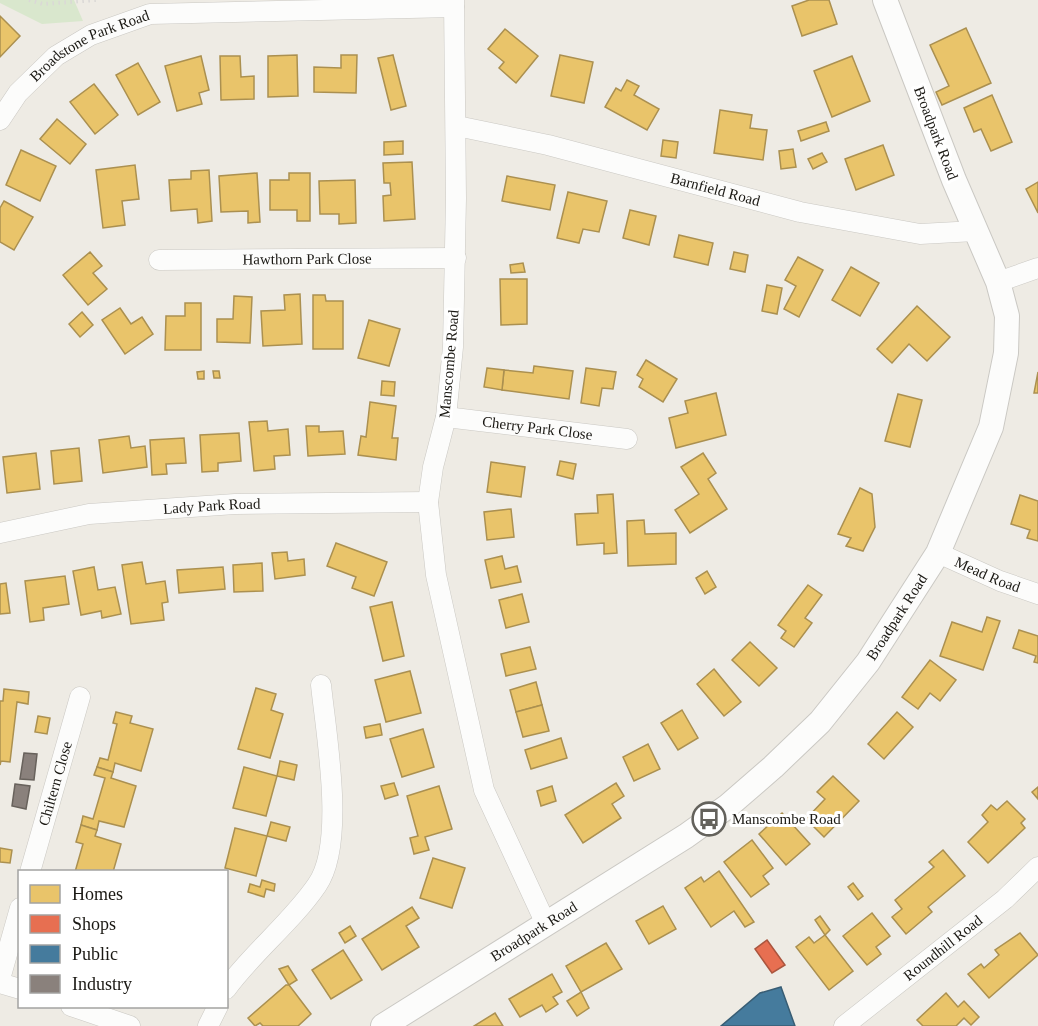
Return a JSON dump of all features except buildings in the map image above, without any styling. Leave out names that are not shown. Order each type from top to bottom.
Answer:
[{"type":"street","name":"Broadpark Road","points":[[382,1026],[686,836],[728,806],[820,722],[868,662],[938,552],[991,427],[1006,353],[1007,316],[998,282],[975,231],[885,0]]},
{"type":"street","name":"Broadstone Park Road","points":[[0,120],[18,93],[56,56],[91,35],[148,7],[454,4]]},
{"type":"street","name":"Manscombe Road","points":[[454,4],[457,126],[453,347],[446,417],[433,467],[428,501],[436,575],[484,790],[546,924]]},
{"type":"street","name":"Barnfield Road","points":[[457,126],[548,145],[800,212],[920,234],[975,231]]},
{"type":"street","name":"Hawthorn Park Close","points":[[159,260],[456,258]]},
{"type":"street","points":[[998,282],[1038,268]]},
{"type":"street","name":"Cherry Park Close","points":[[446,417],[627,439]]},
{"type":"street","name":"Lady Park Road","points":[[0,533],[89,514],[235,504],[428,501]]},
{"type":"street","name":"Mead Road","points":[[938,552],[1000,581],[1038,594]]},
{"type":"street","points":[[228,988],[291,920],[320,883],[330,851],[332,786],[321,685]]},
{"type":"street","name":"Chiltern Close","points":[[31,870],[80,697]]},
{"type":"street","name":"Roundhill Road","points":[[844,1026],[1005,899],[1038,867]]},
{"type":"street","points":[[18,915],[0,981],[18,988]]},
{"type":"street","points":[[77,1008],[129,1026]]},
{"type":"street","points":[[208,1026],[217,1008]]},
{"type":"path","points":[[29,0],[43,4],[96,0]]},
{"type":"green space","points":[[0,0],[74,0],[83,21],[42,24],[0,3]]},
{"type":"place","name":"Manscombe Road","points":[[709,819]]}]
